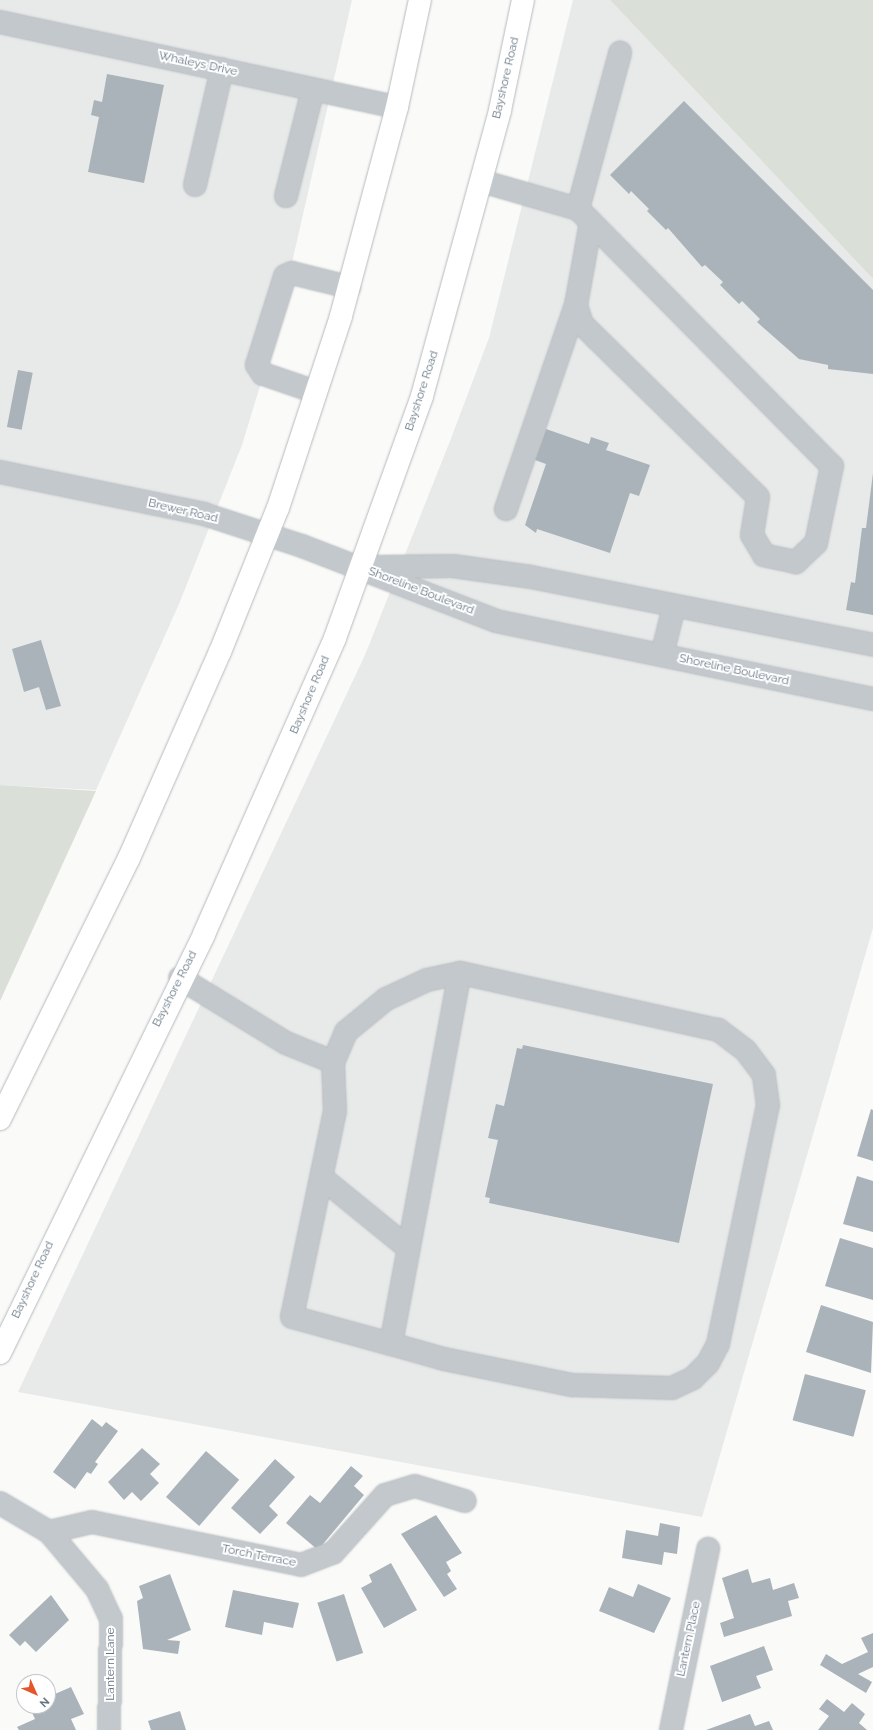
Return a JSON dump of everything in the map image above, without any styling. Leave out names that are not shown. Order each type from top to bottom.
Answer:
[{"type":"main road","points":[[0,1119],[129,858],[220,652],[267,535],[316,392],[349,287],[396,107],[420,0]]},
{"type":"main road","name":"Bayshore Road","points":[[0,1353],[255,822],[335,638],[422,396],[481,181],[523,0]]},
{"type":"street","name":"Whaleys Drive","points":[[0,22],[396,107]]},
{"type":"street","points":[[506,509],[576,305],[585,216],[620,53]]},
{"type":"street","points":[[194,185],[222,69]]},
{"type":"street","points":[[286,196],[313,89]]},
{"type":"street","points":[[481,181],[585,216],[832,466],[816,543],[796,562],[764,555],[752,535],[758,497],[582,324],[576,305]]},
{"type":"street","points":[[316,392],[263,374],[257,365],[285,276],[292,273],[349,287]]},
{"type":"street","name":"Brewer Road","points":[[0,472],[204,514],[360,567]]},
{"type":"street","name":"Shoreline Boulevard","points":[[360,567],[454,566],[531,577],[674,607],[873,645]]},
{"type":"street","name":"Shoreline Boulevard","points":[[360,567],[496,621],[873,698]]},
{"type":"street","points":[[662,655],[674,607]]},
{"type":"street","points":[[391,1344],[460,973]]},
{"type":"street","points":[[460,973],[718,1030],[745,1050],[764,1075],[768,1105],[718,1344],[708,1363],[693,1378],[672,1388],[572,1385],[444,1359],[292,1317],[335,1111],[333,1062],[346,1032],[386,999],[427,980],[460,973]]},
{"type":"street","points":[[180,978],[286,1043],[333,1062]]},
{"type":"street","points":[[322,1178],[408,1248]]},
{"type":"street","name":"Torch Terrace","points":[[49,1532],[92,1522],[301,1565],[333,1553],[385,1495],[415,1486],[465,1501]]},
{"type":"street","name":"Lantern Lane","points":[[0,1503],[49,1532],[98,1589],[112,1619],[109,1730]]},
{"type":"street","name":"Lantern Place","points":[[671,1730],[708,1549]]},
{"type":"shaded area","points":[[0,0],[352,0],[275,337],[242,445],[179,604],[96,790],[0,785]]},
{"type":"shaded area","points":[[573,0],[610,0],[873,279],[873,928],[702,1517],[18,1392],[365,655],[450,441],[489,338]]},
{"type":"shaded area","points":[[610,0],[873,0],[873,279]]},
{"type":"shaded area","points":[[0,785],[96,791],[0,1001]]},
{"type":"building","points":[[107,74],[164,85],[144,183],[88,172],[99,117],[91,115],[94,100],[102,102]]},
{"type":"building","points":[[684,101],[873,290],[873,374],[828,369],[828,365],[799,359],[757,322],[760,319],[742,301],[739,304],[720,285],[723,282],[705,265],[702,267],[668,228],[666,230],[647,211],[649,209],[631,191],[629,194],[610,175]]},
{"type":"building","points":[[18,370],[33,373],[22,430],[7,427]]},
{"type":"building","points":[[546,429],[589,444],[591,437],[609,443],[606,450],[650,465],[639,496],[630,493],[610,553],[537,529],[536,533],[525,525],[546,464],[535,460]]},
{"type":"building","points":[[873,473],[873,615],[846,610],[851,582],[855,583],[862,528],[866,528]]},
{"type":"building","points":[[41,640],[61,706],[46,710],[39,687],[24,692],[12,649]]},
{"type":"building","points":[[523,1045],[713,1084],[679,1243],[489,1203],[490,1198],[485,1197],[498,1140],[488,1138],[496,1104],[504,1106],[517,1048],[522,1049]]},
{"type":"building","points":[[871,1109],[873,1110],[873,1161],[857,1156]]},
{"type":"building","points":[[857,1176],[873,1181],[873,1232],[843,1224]]},
{"type":"building","points":[[840,1238],[873,1248],[873,1300],[825,1286]]},
{"type":"building","points":[[821,1305],[873,1322],[871,1373],[806,1352]]},
{"type":"building","points":[[805,1374],[866,1390],[853,1437],[793,1420]]},
{"type":"building","points":[[92,1419],[102,1427],[106,1422],[118,1431],[95,1462],[98,1464],[91,1474],[87,1472],[75,1489],[53,1472]]},
{"type":"building","points":[[142,1448],[160,1464],[150,1474],[159,1483],[141,1501],[132,1492],[124,1500],[108,1482]]},
{"type":"building","points":[[206,1451],[239,1480],[199,1526],[166,1497]]},
{"type":"building","points":[[275,1459],[295,1477],[269,1506],[278,1515],[260,1534],[231,1508]]},
{"type":"building","points":[[351,1466],[363,1476],[354,1486],[364,1495],[318,1550],[286,1523],[310,1495],[320,1503]]},
{"type":"building","points":[[436,1515],[462,1553],[446,1562],[451,1571],[447,1574],[457,1589],[444,1597],[401,1534]]},
{"type":"building","points":[[660,1523],[680,1527],[677,1554],[664,1552],[662,1565],[622,1558],[626,1530],[658,1536]]},
{"type":"building","points":[[391,1563],[417,1610],[384,1628],[361,1588],[372,1582],[369,1575]]},
{"type":"building","points":[[748,1569],[752,1583],[770,1578],[773,1590],[794,1583],[799,1598],[788,1601],[792,1616],[724,1637],[720,1623],[734,1618],[722,1578]]},
{"type":"building","points":[[170,1574],[191,1630],[167,1640],[180,1641],[178,1654],[143,1649],[137,1601],[143,1598],[139,1586]]},
{"type":"building","points":[[638,1584],[671,1598],[654,1633],[599,1611],[609,1587],[633,1597]]},
{"type":"building","points":[[233,1590],[299,1603],[293,1628],[264,1622],[262,1635],[225,1627]]},
{"type":"building","points":[[344,1594],[363,1653],[337,1662],[317,1603]]},
{"type":"building","points":[[51,1595],[69,1620],[36,1652],[25,1641],[20,1646],[9,1635]]},
{"type":"building","points":[[873,1633],[873,1667],[858,1674],[872,1682],[866,1693],[820,1665],[826,1654],[842,1664],[868,1652],[861,1638]]},
{"type":"building","points":[[764,1646],[773,1670],[756,1676],[761,1688],[722,1702],[710,1666]]},
{"type":"building","points":[[71,1687],[84,1714],[71,1719],[76,1730],[19,1730],[17,1727],[35,1719],[33,1714],[56,1714],[56,1694]]},
{"type":"building","points":[[827,1699],[844,1712],[852,1703],[865,1714],[859,1723],[867,1730],[818,1730],[829,1716],[819,1709]]},
{"type":"building","points":[[180,1711],[186,1730],[151,1730],[148,1721]]},
{"type":"building","points":[[750,1714],[755,1726],[769,1721],[773,1730],[706,1730]]}]
